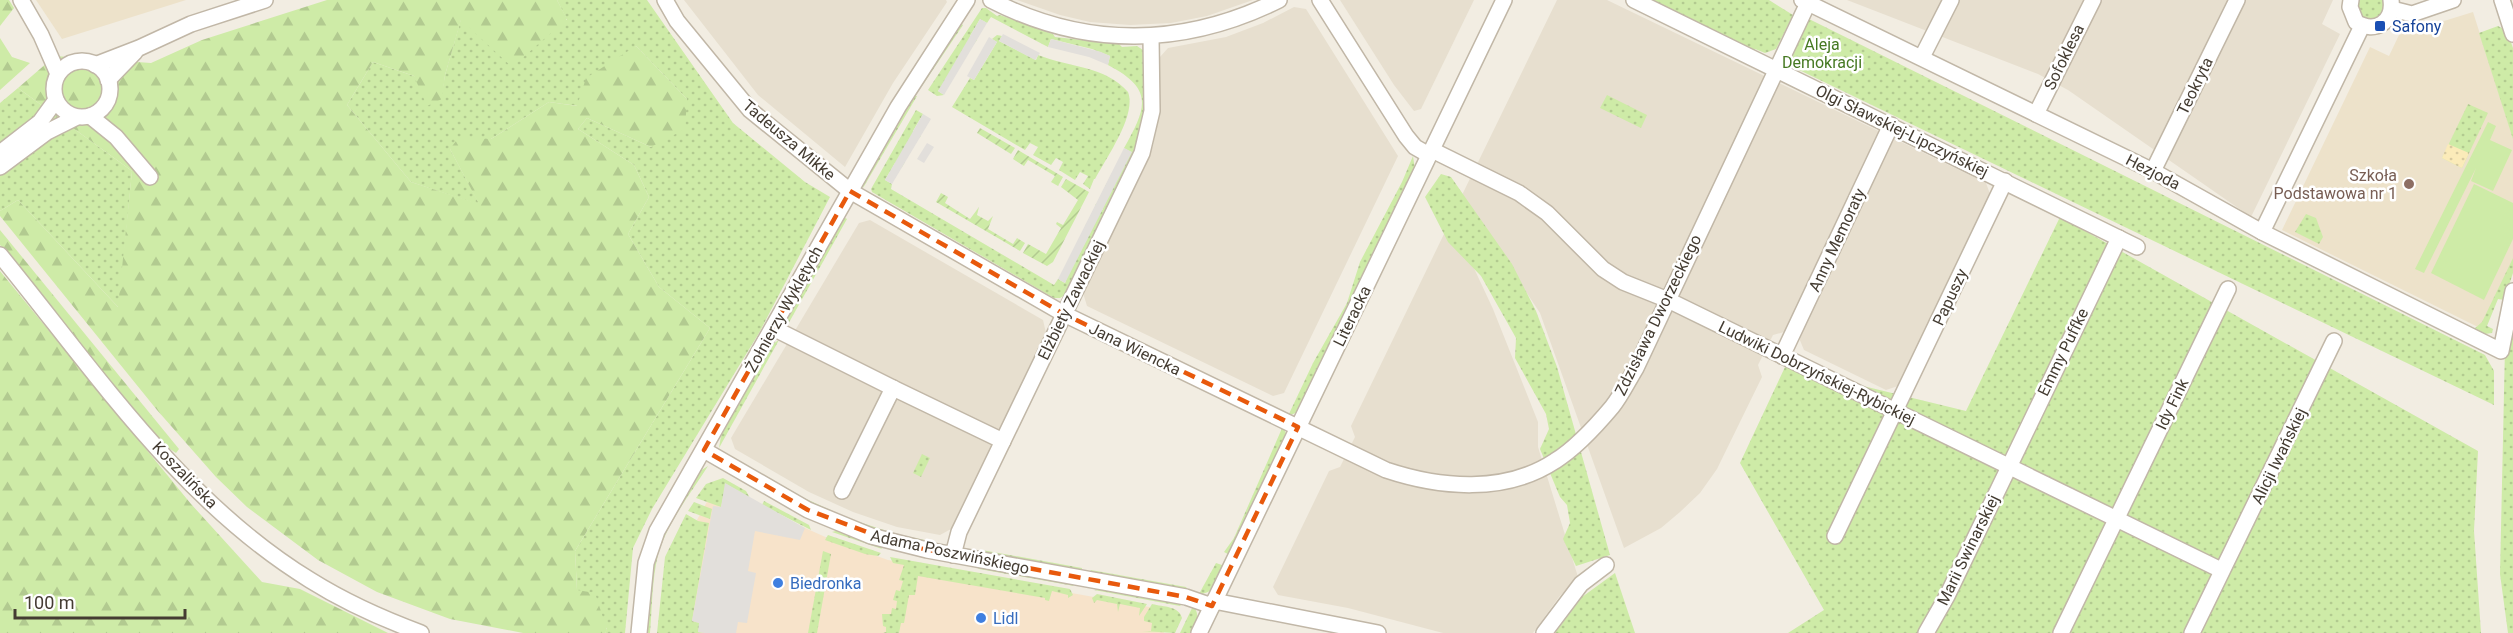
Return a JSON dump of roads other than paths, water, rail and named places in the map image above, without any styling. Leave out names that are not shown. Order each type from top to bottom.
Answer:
[{"type":"street","points":[[21,0],[41,35],[58,74],[54,92],[56,100],[68,114],[84,116],[116,136],[150,177]]},
{"type":"street","points":[[95,65],[191,24],[265,0]]},
{"type":"street","name":"Tadeusza Mikke","points":[[665,0],[677,21],[750,110],[850,191]]},
{"type":"street","name":"Żołnierzy Wyklętych","points":[[639,633],[646,563],[650,546],[897,107],[967,0]]},
{"type":"street","points":[[991,0],[1015,12],[1065,29],[1115,36],[1151,37],[1204,30],[1248,16],[1279,0]]},
{"type":"street","name":"Ludwiki Dobrzyńskiej-Rybickiej","points":[[1320,0],[1415,147],[1519,193],[1547,213],[1603,269],[1623,282],[1668,300],[2221,570]]},
{"type":"street","name":"Literacka","points":[[1199,633],[1504,0]]},
{"type":"street","name":"Olgi Sławskiej-Lipczyńskiej","points":[[1634,0],[2137,247]]},
{"type":"street","points":[[1922,57],[1950,0]]},
{"type":"street","name":"Sofoklesa","points":[[2036,114],[2093,0]]},
{"type":"street","name":"Teokryta","points":[[2153,171],[2237,0]]},
{"type":"street","points":[[2351,0],[2352,15],[2362,26],[2371,28],[2380,26],[2389,18],[2392,5],[2412,14],[2453,0]]},
{"type":"street","points":[[2502,0],[2513,34]]},
{"type":"street","name":"Zdzisława Dworzeckiego","points":[[1298,427],[1386,470],[1419,481],[1467,484],[1503,483],[1555,462],[1612,406],[1636,368],[1776,69],[1805,1]]},
{"type":"street","name":"Hezjoda","points":[[1805,1],[2153,171],[2262,232],[2501,351],[2513,291]]},
{"type":"street","points":[[2262,232],[2362,26]]},
{"type":"street","points":[[41,35],[71,63]]},
{"type":"street","name":"Elżbiety Zawackiej","points":[[953,555],[959,532],[1142,153],[1149,134],[1153,88],[1151,37]]},
{"type":"street","points":[[108,80],[139,48]]},
{"type":"street","points":[[58,74],[71,63],[87,62],[95,65],[108,80],[109,93],[105,105],[116,136]]},
{"type":"street","points":[[0,153],[40,122],[56,100]]},
{"type":"street","points":[[0,167],[47,132],[105,105]]},
{"type":"street","name":"Anny Memoraty","points":[[1782,356],[1891,125]]},
{"type":"street","name":"Papuszy","points":[[1835,536],[2005,182]]},
{"type":"street","name":"Jana Wiencka","points":[[850,191],[1064,314],[1298,427]]},
{"type":"street","name":"Emmy Puffke","points":[[2008,466],[2119,238]]},
{"type":"street","name":"Koszalińska","points":[[0,255],[121,406],[181,474],[219,510],[264,548],[310,581],[354,604],[421,633]]},
{"type":"street","name":"Idy Fink","points":[[2061,633],[2228,289]]},
{"type":"street","points":[[773,328],[1003,441]]},
{"type":"street","name":"Alicji Iwańskiej","points":[[2192,633],[2334,341]]},
{"type":"street","points":[[842,491],[893,388]]},
{"type":"street","name":"Adama Poszwińskiego","points":[[704,450],[826,519],[889,542],[1378,633]]},
{"type":"street","name":"Marii Swinarskiej","points":[[1926,633],[1947,596],[2008,466]]},
{"type":"street","points":[[1544,633],[1581,584],[1606,565]]},
{"type":"place","name":"Safony","points":[[2380,26]]},
{"type":"place","name":"Szkoła Podstawowa nr 1","points":[[2409,184]]},
{"type":"place","name":"Biedronka","points":[[778,583]]},
{"type":"place","name":"Lidl","points":[[981,618]]},
{"type":"park label","name":"Aleja Demokracji","points":[[1822,53]]}]
